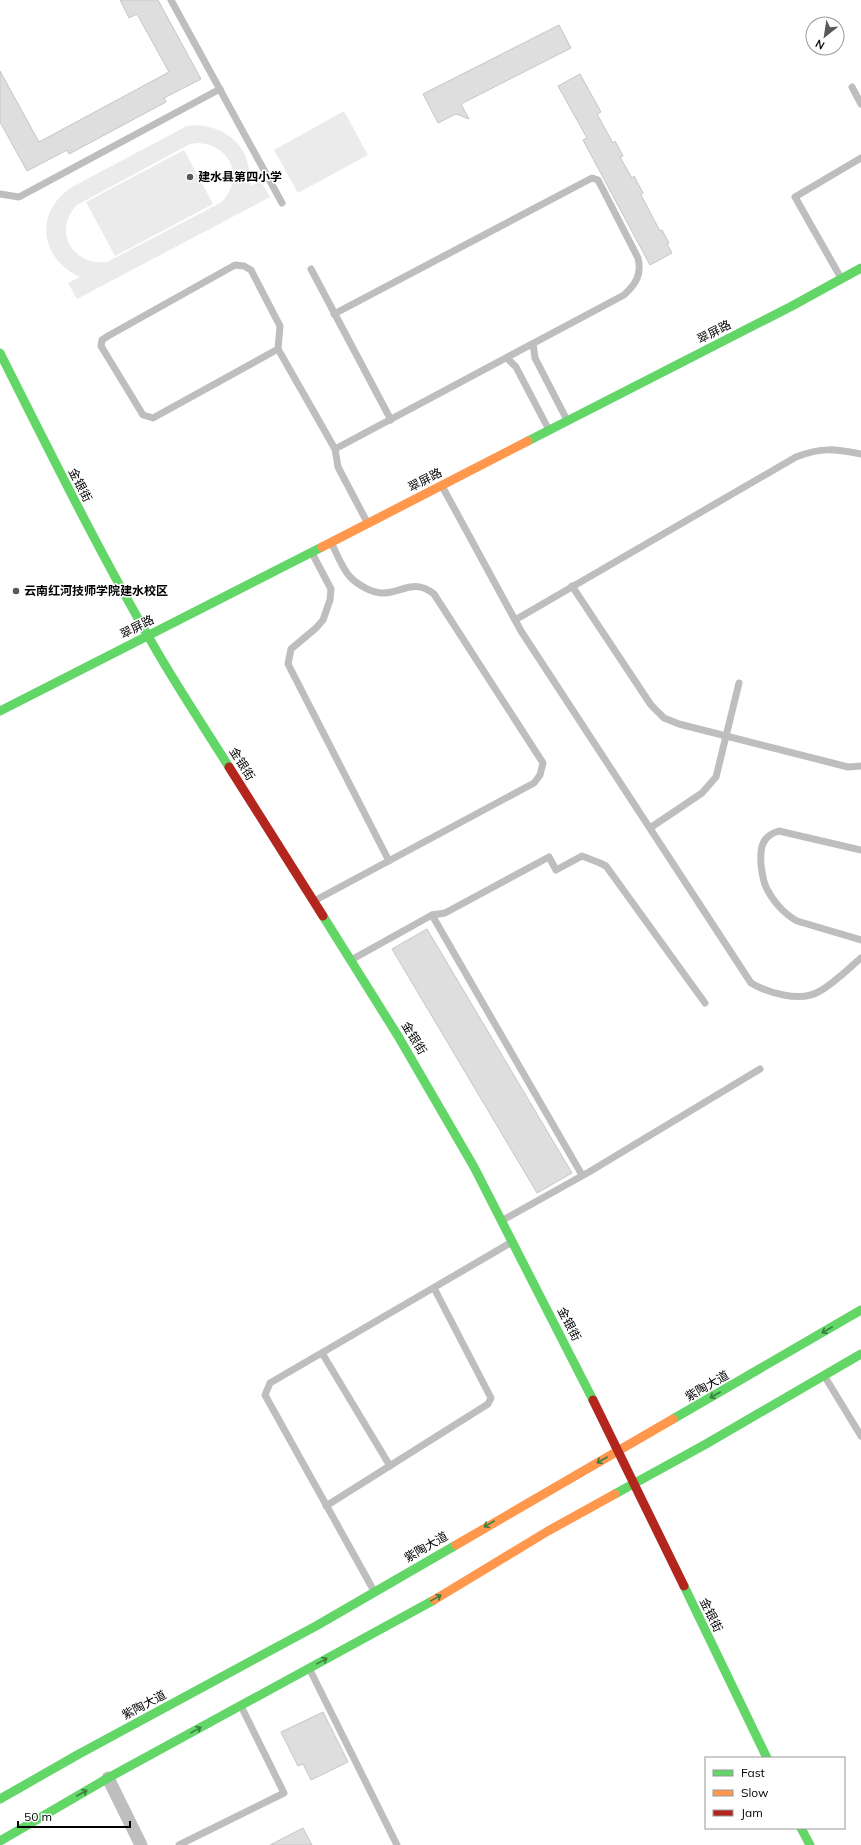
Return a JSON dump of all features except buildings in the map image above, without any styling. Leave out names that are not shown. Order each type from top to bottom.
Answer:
[{"type":"street","name":"翠屏路","points":[[0,711],[792,306],[861,268]]},
{"type":"street","name":"金银街","points":[[0,353],[98,548],[147,635],[418,1069],[502,1220],[573,1358],[767,1757]]},
{"type":"street","name":"紫陶大道","points":[[0,1799],[79,1754],[316,1626],[861,1310]]},
{"type":"street","points":[[0,1841],[108,1778],[440,1596],[548,1531],[861,1354]]},
{"type":"street","points":[[108,1778],[141,1845]]},
{"type":"street","points":[[802,1829],[810,1845]]},
{"type":"lane","points":[[171,0],[282,203]]},
{"type":"lane","points":[[852,87],[861,104]]},
{"type":"lane","points":[[0,194],[19,197],[220,89]]},
{"type":"lane","points":[[841,279],[795,197],[861,158]]},
{"type":"lane","points":[[334,314],[592,178],[598,180],[638,258],[641,267],[633,287],[624,295],[335,449]]},
{"type":"lane","points":[[278,349],[153,418],[143,415],[101,346],[102,340],[108,336],[234,265],[244,266],[251,270],[280,326],[278,349],[335,449],[338,468],[368,522]]},
{"type":"lane","points":[[311,269],[391,420]]},
{"type":"lane","points":[[533,344],[535,358],[567,421]]},
{"type":"lane","points":[[507,358],[516,367],[549,430]]},
{"type":"lane","points":[[515,620],[796,457],[832,448],[861,454]]},
{"type":"lane","points":[[441,485],[515,620],[751,983],[761,989],[784,995],[819,992],[861,958]]},
{"type":"lane","points":[[314,901],[534,783],[540,775],[543,762],[434,594],[418,586],[381,593],[360,585],[347,573],[330,541]]},
{"type":"lane","points":[[311,551],[331,589],[330,600],[322,620],[316,628],[291,649],[288,664],[389,861]]},
{"type":"lane","points":[[572,586],[657,712],[671,722],[848,767],[861,766]]},
{"type":"lane","points":[[650,828],[702,794],[716,777],[739,683]]},
{"type":"lane","points":[[861,850],[779,831],[768,836],[764,840],[760,850],[762,871],[766,887],[788,916],[797,921],[861,940]]},
{"type":"lane","points":[[351,960],[432,915],[445,913],[549,857],[556,870],[582,856],[606,866],[705,1003]]},
{"type":"lane","points":[[432,915],[582,1175]]},
{"type":"lane","points":[[502,1220],[582,1175],[760,1069]]},
{"type":"lane","points":[[374,1592],[265,1395],[270,1383],[514,1242]]},
{"type":"lane","points":[[326,1506],[488,1404],[491,1398],[434,1288]]},
{"type":"lane","points":[[322,1353],[390,1466]]},
{"type":"lane","points":[[824,1376],[861,1436]]},
{"type":"lane","points":[[309,1668],[397,1845]]},
{"type":"lane","points":[[179,1845],[284,1793],[241,1706]]},
{"type":"shaded area","points":[[344,111],[368,155],[298,193],[274,150]]},
{"type":"shaded area","points":[[198,125],[210,127],[221,131],[230,137],[244,152],[250,173],[250,186],[261,181],[270,197],[77,299],[68,283],[80,277],[66,269],[49,247],[46,234],[47,221],[51,209],[60,197],[72,187],[187,126]],"holes":[[[198,143],[209,145],[219,150],[226,156],[231,164],[233,173],[232,183],[229,192],[222,202],[107,262],[95,262],[76,253],[66,236],[66,225],[70,215],[77,205],[190,144]]]},
{"type":"shaded area","points":[[184,150],[213,204],[115,256],[86,202]]},
{"type":"traffic: fast","points":[[528,441],[792,306],[861,268]]},
{"type":"traffic: fast","points":[[0,353],[75,502],[134,612],[173,678],[229,767]]},
{"type":"traffic: fast","points":[[0,711],[322,547]]},
{"type":"traffic: fast","points":[[323,916],[398,1036],[474,1167],[593,1400]]},
{"type":"traffic: fast","points":[[673,1419],[861,1310]]},
{"type":"traffic: fast","points":[[615,1494],[706,1444],[861,1354]]},
{"type":"traffic: fast","points":[[0,1799],[79,1754],[316,1626],[456,1545]]},
{"type":"traffic: fast","points":[[684,1586],[767,1757]]},
{"type":"traffic: fast","points":[[0,1841],[108,1778],[434,1600]]},
{"type":"traffic: fast","points":[[802,1829],[810,1845]]},
{"type":"traffic: slow","points":[[322,547],[528,441]]},
{"type":"traffic: slow","points":[[456,1545],[673,1419]]},
{"type":"traffic: slow","points":[[434,1600],[548,1531],[615,1494]]},
{"type":"traffic: jam","points":[[229,767],[323,916]]},
{"type":"traffic: jam","points":[[593,1400],[684,1586]]},
{"type":"place","name":"建水县第四小学","points":[[190,177]]},
{"type":"place","name":"云南红河技师学院建水校区","points":[[16,591]]}]
